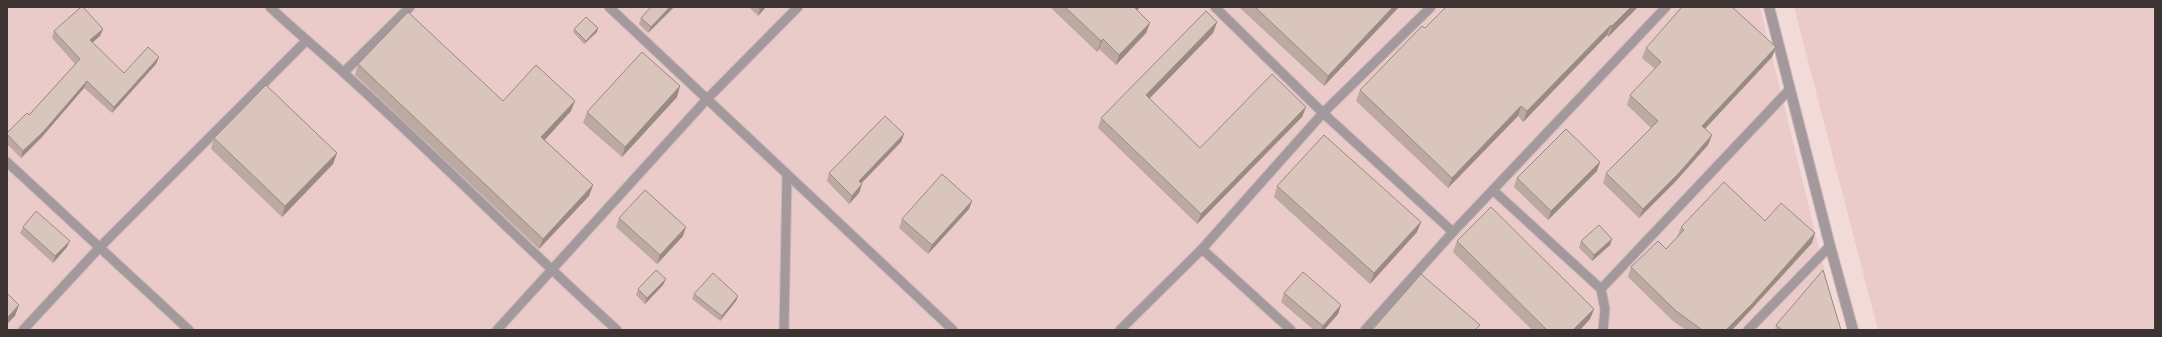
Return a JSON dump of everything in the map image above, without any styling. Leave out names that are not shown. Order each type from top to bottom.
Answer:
[{"type":"street","points":[[1769,7],[1853,330]]},
{"type":"lane","points":[[270,7],[306,41],[344,72],[551,271],[617,330]]},
{"type":"lane","points":[[344,72],[410,7]]},
{"type":"lane","points":[[609,7],[952,330]]},
{"type":"lane","points":[[497,330],[707,100],[798,7]]},
{"type":"lane","points":[[1215,7],[1323,113],[1453,232]]},
{"type":"lane","points":[[1120,330],[1202,248],[1323,113],[1431,7]]},
{"type":"lane","points":[[1365,330],[1453,232],[1666,7]]},
{"type":"lane","points":[[23,330],[100,247],[306,41]]},
{"type":"lane","points":[[1601,290],[1790,89]]},
{"type":"lane","points":[[7,162],[189,330]]},
{"type":"lane","points":[[784,330],[787,175]]},
{"type":"lane","points":[[1493,190],[1601,290],[1605,309],[1603,330]]},
{"type":"lane","points":[[1748,330],[1830,246]]},
{"type":"lane","points":[[1202,248],[1291,330]]},
{"type":"shaded area","points":[[7,7],[1760,7],[1839,330],[7,330]]},
{"type":"shaded area","points":[[1794,7],[2155,7],[2155,330],[1878,330]]},
{"type":"building","points":[[81,7],[83,7],[103,29],[90,40],[124,73],[148,47],[159,57],[114,107],[87,81],[44,131],[23,151],[7,133],[27,113],[29,115],[80,59],[54,31]]},
{"type":"building","points":[[651,7],[670,7],[651,27],[641,18]]},
{"type":"building","points":[[1065,7],[1134,7],[1150,23],[1119,55],[1103,39],[1101,41]]},
{"type":"building","points":[[1255,7],[1393,7],[1328,76]]},
{"type":"building","points":[[1446,7],[1631,7],[1612,26],[1611,25],[1527,111],[1521,106],[1452,178],[1360,90],[1422,26],[1425,28]]},
{"type":"building","points":[[1682,7],[1732,7],[1776,47],[1702,126],[1712,135],[1679,173],[1643,209],[1606,173],[1658,121],[1630,95],[1661,62],[1646,48]]},
{"type":"building","points":[[1206,11],[1217,22],[1146,95],[1200,148],[1272,74],[1306,107],[1201,214],[1101,118]]},
{"type":"building","points":[[408,12],[503,101],[536,65],[575,101],[541,137],[593,185],[543,239],[358,64]]},
{"type":"building","points":[[586,17],[598,28],[586,41],[574,29]]},
{"type":"building","points":[[642,52],[680,86],[625,147],[587,112]]},
{"type":"building","points":[[266,85],[337,153],[285,206],[214,138]]},
{"type":"building","points":[[885,116],[904,134],[859,181],[862,184],[852,196],[829,173]]},
{"type":"building","points":[[1566,129],[1600,162],[1551,211],[1517,178]]},
{"type":"building","points":[[1324,135],[1421,222],[1374,273],[1277,186]]},
{"type":"building","points":[[942,174],[972,201],[932,245],[902,219]]},
{"type":"building","points":[[1724,182],[1765,221],[1781,203],[1815,233],[1751,305],[1726,330],[1702,330],[1676,311],[1631,267],[1658,241],[1666,249],[1684,230],[1681,227]]},
{"type":"building","points":[[645,190],[686,227],[660,255],[619,218]]},
{"type":"building","points":[[1491,207],[1594,309],[1573,330],[1547,330],[1457,241]]},
{"type":"building","points":[[36,211],[70,241],[55,256],[23,227]]},
{"type":"building","points":[[1599,225],[1612,239],[1594,255],[1581,241]]},
{"type":"building","points":[[656,270],[666,279],[647,298],[638,289]]},
{"type":"building","points":[[1823,270],[1841,330],[1782,330],[1776,325]]},
{"type":"building","points":[[1303,272],[1341,305],[1323,326],[1284,293]]},
{"type":"building","points":[[713,273],[738,296],[722,316],[694,294]]},
{"type":"building","points":[[1421,274],[1480,325],[1475,330],[1372,330]]},
{"type":"building","points":[[7,293],[19,305],[7,318]]}]
